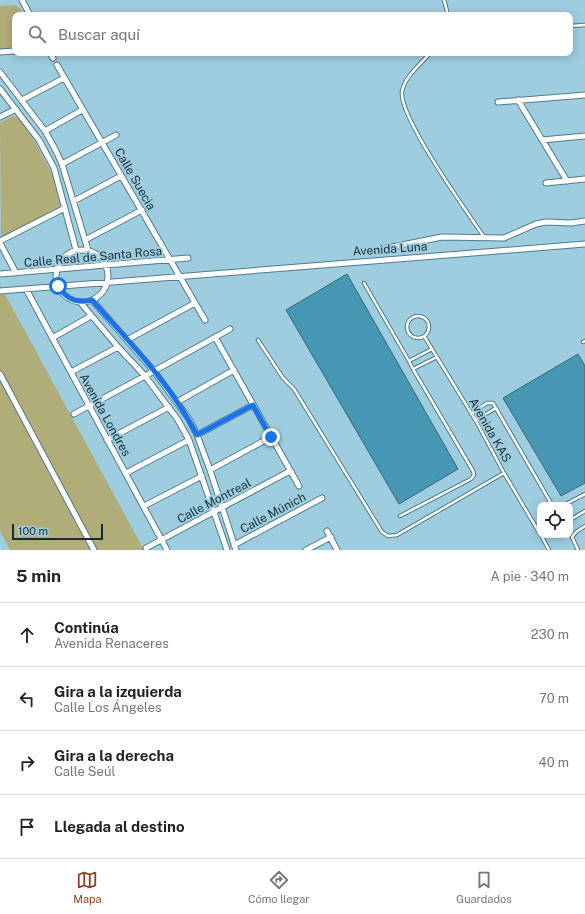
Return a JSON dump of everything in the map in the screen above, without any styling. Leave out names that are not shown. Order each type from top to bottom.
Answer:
[{"type":"street","points":[[22,0],[28,12]]},
{"type":"street","points":[[0,52],[12,52]]},
{"type":"street","name":"Calle Suecia","points":[[57,64],[82,110],[206,320]]},
{"type":"street","points":[[0,72],[45,131],[62,164],[88,250]]},
{"type":"street","points":[[22,100],[64,78]]},
{"type":"street","points":[[0,89],[43,147],[54,168],[76,250]]},
{"type":"street","points":[[498,102],[585,95]]},
{"type":"street","points":[[518,100],[567,181]]},
{"type":"street","points":[[0,117],[16,109]]},
{"type":"street","points":[[45,131],[82,110]]},
{"type":"street","points":[[62,164],[116,135]]},
{"type":"street","points":[[542,140],[585,136]]},
{"type":"street","points":[[74,201],[121,176]]},
{"type":"street","points":[[546,183],[585,179]]},
{"type":"street","points":[[16,273],[0,242],[65,208]]},
{"type":"street","points":[[85,240],[142,210]]},
{"type":"street","points":[[372,251],[442,237],[504,238],[536,224],[546,222],[570,223],[585,221]]},
{"type":"street","name":"Avenida Luna","points":[[180,275],[585,244]]},
{"type":"street","points":[[76,250],[88,250],[96,253],[102,258],[108,273],[107,282],[104,290],[98,296],[92,300],[80,302],[67,297],[58,286],[56,275],[59,264],[66,255],[76,250]]},
{"type":"street","name":"Calle Real de Santa Rosa","points":[[0,274],[188,258]]},
{"type":"street","points":[[0,291],[180,275]]},
{"type":"street","name":"Avenida Londres","points":[[26,289],[167,550]]},
{"type":"street","points":[[92,300],[154,371],[189,419],[197,435],[210,470],[235,548]]},
{"type":"street","points":[[80,302],[118,347],[146,376],[178,420],[189,440],[225,549]]},
{"type":"street","points":[[127,340],[195,302]]},
{"type":"street","points":[[52,338],[91,316]]},
{"type":"street","points":[[74,414],[230,329]]},
{"type":"street","points":[[215,337],[299,486]]},
{"type":"street","points":[[71,372],[118,347]]},
{"type":"street","points":[[177,402],[234,370]]},
{"type":"street","points":[[0,374],[94,550]]},
{"type":"street","points":[[197,435],[253,405]]},
{"type":"street","points":[[107,440],[169,407]]},
{"type":"street","points":[[210,470],[271,437]]},
{"type":"street","points":[[126,473],[189,440]]},
{"type":"street","name":"Calle Montreal","points":[[146,548],[290,471]]},
{"type":"street","points":[[144,506],[202,476]]},
{"type":"street","name":"Calle Múnich","points":[[235,548],[322,498]]},
{"type":"street","points":[[327,531],[337,550]]},
{"type":"street","points":[[306,550],[331,537]]},
{"type":"lane","points":[[444,0],[447,12]]},
{"type":"lane","points":[[573,26],[585,25]]},
{"type":"lane","points":[[427,56],[404,83],[402,94],[405,108],[430,156],[484,237]]},
{"type":"lane","points":[[364,283],[474,475],[471,479],[400,516]]},
{"type":"lane","points":[[415,316],[423,316],[428,322],[429,330],[424,336],[417,338],[410,334],[406,327],[409,320],[415,316]]},
{"type":"lane","name":"Avenida KAS","points":[[424,336],[476,420],[504,473],[537,527]]},
{"type":"lane","points":[[258,340],[283,378],[294,389],[382,532],[388,536],[397,535],[504,473]]},
{"type":"lane","points":[[409,361],[432,349]]},
{"type":"lane","points":[[413,369],[437,357]]},
{"type":"lane","points":[[471,414],[487,403],[493,403],[550,502]]},
{"type":"lane","points":[[476,420],[496,408]]},
{"type":"lane","points":[[570,502],[585,494]]},
{"type":"lane","points":[[573,518],[585,511]]},
{"type":"lane","points":[[578,550],[572,537],[576,532],[585,526]]},
{"type":"lane","name":"Avenida KAS","points":[[543,538],[549,550]]},
{"type":"shaded area","points":[[15,5],[20,8],[22,12],[12,12],[12,48],[0,49],[0,6]]},
{"type":"shaded area","points":[[12,116],[19,118],[34,140],[53,176],[60,205],[58,209],[6,237],[1,237],[0,123]]},
{"type":"shaded area","points":[[0,285],[144,550],[10,550],[0,531]]},
{"type":"building","points":[[347,274],[458,469],[399,504],[286,310]]},
{"type":"building","points":[[578,354],[585,366],[585,483],[561,496],[503,398]]},
{"type":"route","points":[[58,286],[67,297],[73,300],[80,302],[92,300],[154,371],[189,419],[197,435],[253,405],[271,437]]}]
